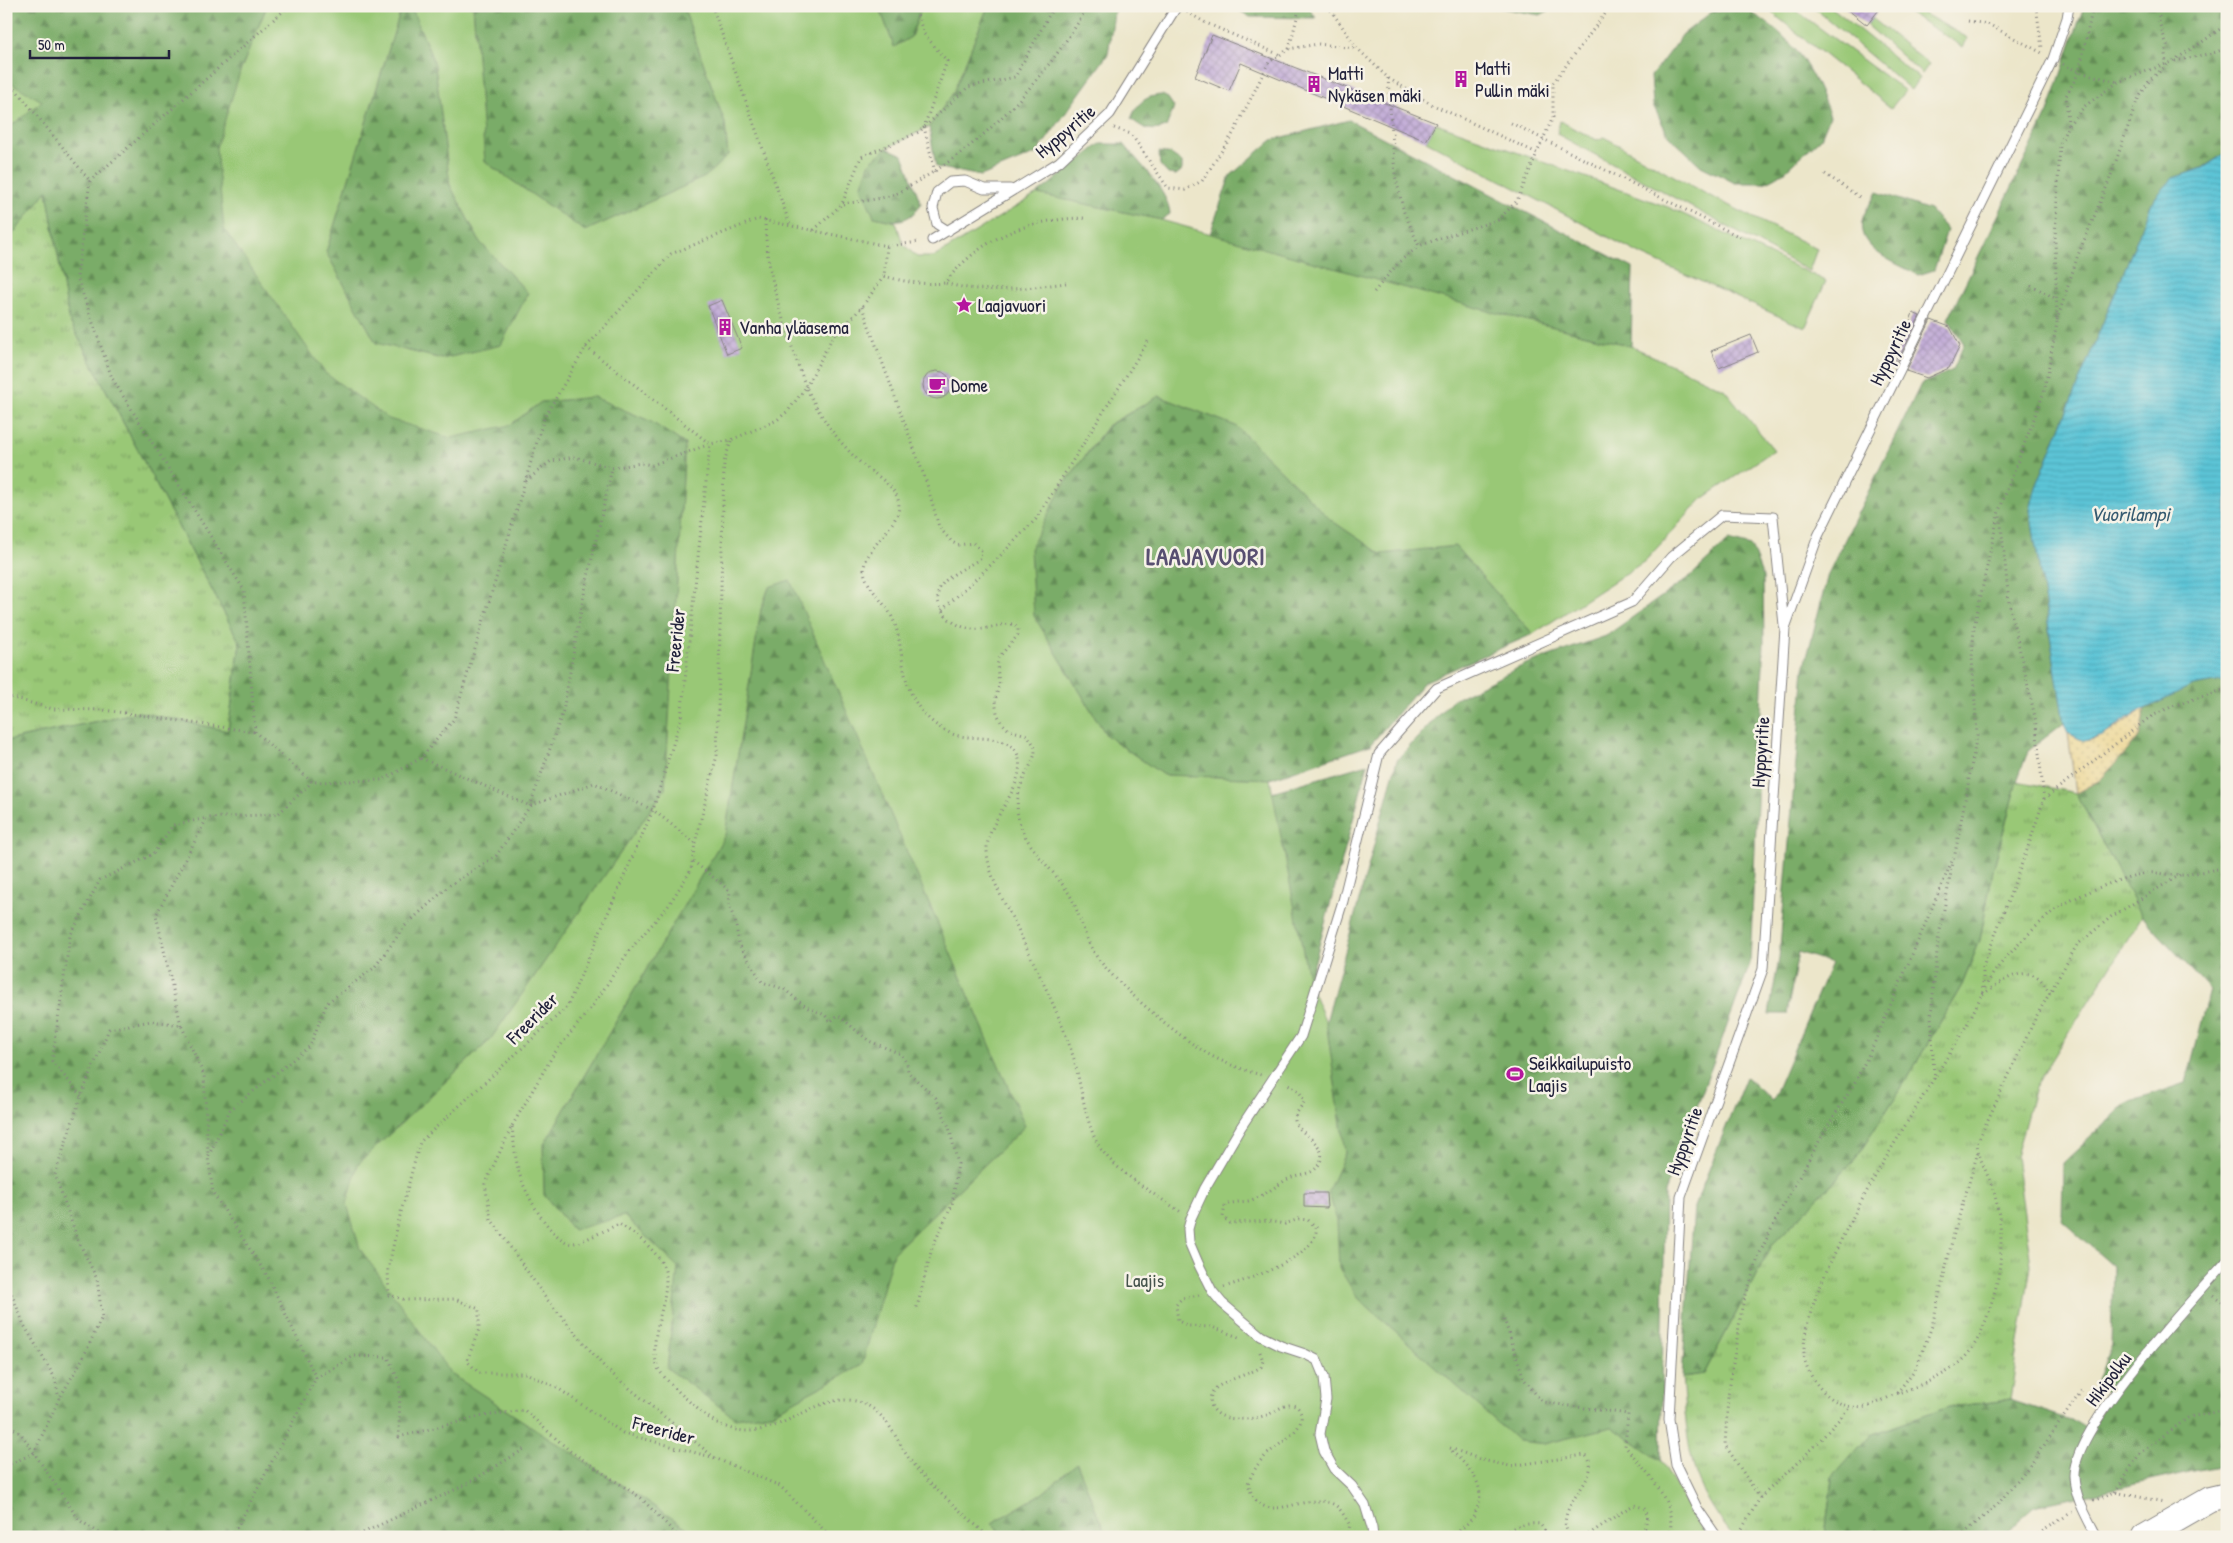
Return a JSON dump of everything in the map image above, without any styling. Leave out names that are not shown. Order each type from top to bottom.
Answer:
[{"type":"main road","points":[[2144,1537],[2210,1499],[2227,1495]]},
{"type":"lane","name":"Hyppyritie","points":[[1717,1537],[1697,1508],[1676,1465],[1669,1419],[1681,1197],[1763,969],[1785,628],[1818,536],[2053,59],[2067,18],[2069,6]]},
{"type":"lane","name":"Hyppyritie","points":[[932,240],[1059,162],[1110,114],[1181,8]]},
{"type":"lane","points":[[948,231],[937,224],[933,208],[937,192],[950,182],[965,181],[984,189],[1015,188]]},
{"type":"lane","points":[[1373,1537],[1365,1505],[1352,1486],[1334,1470],[1324,1451],[1320,1434],[1326,1399],[1324,1377],[1317,1360],[1261,1336],[1222,1303],[1212,1291],[1198,1263],[1189,1242],[1188,1229],[1205,1188],[1241,1127],[1301,1036],[1343,901],[1379,754],[1437,688],[1632,602],[1671,557],[1722,515],[1773,517],[1785,628]]},
{"type":"lane","name":"Hikipolku","points":[[2098,1537],[2082,1506],[2074,1476],[2082,1445],[2109,1401],[2227,1261]]},
{"type":"path","points":[[255,732],[244,590],[112,378],[77,277],[90,181],[289,6]]},
{"type":"path","points":[[712,6],[790,225]]},
{"type":"path","points":[[914,6],[924,34],[947,61],[924,127],[935,172]]},
{"type":"path","points":[[814,231],[842,204],[862,157],[919,132],[968,88],[1015,77],[1054,6]]},
{"type":"path","points":[[842,204],[895,194],[935,172],[971,145],[1021,98],[1070,37],[1088,6]]},
{"type":"path","points":[[1289,49],[1300,6]]},
{"type":"path","points":[[1328,6],[1357,48],[1388,78],[1431,104],[1537,153]]},
{"type":"path","points":[[1374,292],[1399,262],[1419,246],[1498,220],[1517,201],[1553,117],[1554,83],[1611,6]]},
{"type":"path","points":[[2036,6],[2042,53]]},
{"type":"path","points":[[2068,125],[2066,96],[2079,72],[2093,6]]},
{"type":"path","points":[[2159,6],[2159,22],[2167,46],[2165,53],[2169,63]]},
{"type":"path","points":[[1181,8],[1206,23],[1280,55]]},
{"type":"path","points":[[1934,1079],[1931,1016],[1938,941],[1977,735],[1972,658],[1974,627],[1999,512],[2044,392],[2057,323],[2078,255],[2109,181],[2137,101],[2149,81],[2169,63],[2227,24]]},
{"type":"path","points":[[1100,123],[1131,134],[1144,150],[1168,188],[1185,190],[1202,181],[1234,132],[1269,62],[1289,49],[1318,44],[1357,48]]},
{"type":"path","points":[[2057,323],[2055,238],[2058,162],[2060,144],[2068,125],[2085,106],[2118,82],[2169,63],[2218,52],[2227,47]]},
{"type":"path","points":[[1388,78],[1395,175],[1404,212],[1419,246]]},
{"type":"path","points":[[6,84],[17,91],[90,181]]},
{"type":"path","points":[[1511,123],[1740,237]]},
{"type":"path","points":[[1825,174],[1862,198]]},
{"type":"path","points":[[945,284],[958,266],[978,250],[1002,235],[1028,224],[1060,218],[1087,218]]},
{"type":"path","points":[[81,1096],[52,1061],[70,936],[100,880],[153,854],[173,825],[207,818],[278,814],[312,782],[383,780],[421,758],[454,719],[544,418],[586,347],[671,254],[758,219],[887,246],[932,240]]},
{"type":"path","points":[[765,220],[766,245],[774,288],[806,387],[820,417],[838,441],[896,494],[899,506],[896,517],[875,544],[864,563],[864,576],[871,589],[882,599],[897,628],[906,679],[914,700],[938,727],[955,735],[1002,741],[1015,749],[1020,763],[1018,779],[997,816],[991,834],[987,848],[990,865],[998,890],[1062,1022],[1077,1070],[1092,1131],[1103,1152],[1121,1168],[1191,1218]]},
{"type":"path","points":[[525,482],[551,461],[575,457],[612,468],[641,463],[652,465],[710,444],[731,440],[777,420],[788,411],[806,387],[831,340],[862,307],[884,276],[887,246]]},
{"type":"path","points":[[884,276],[905,282],[945,284],[959,288],[1019,289],[1066,283]]},
{"type":"path","points":[[2031,286],[2055,298]]},
{"type":"path","points":[[862,307],[926,482],[940,527],[952,542],[958,545],[973,543],[982,551],[980,558],[950,577],[938,589],[936,600],[944,614],[959,625],[972,629],[984,629],[1004,624],[1014,624],[1018,628],[1018,636],[1000,656],[997,665],[996,677],[999,686],[995,701],[1001,722],[1009,730],[1027,736],[1035,746],[1035,755],[1022,782],[1017,802],[1018,816],[1023,834],[1070,895],[1081,921],[1085,938],[1096,956],[1133,993],[1188,1041],[1209,1055],[1297,1088],[1302,1094],[1304,1102],[1295,1116],[1295,1122],[1299,1128],[1314,1140],[1319,1148],[1319,1163],[1316,1168],[1308,1173],[1294,1175],[1257,1197],[1225,1205],[1223,1217],[1230,1223],[1268,1221],[1284,1224],[1299,1219],[1308,1220],[1316,1228],[1317,1234],[1312,1243],[1303,1253],[1249,1278],[1212,1291],[1182,1298],[1176,1305],[1175,1312],[1178,1321],[1189,1326],[1212,1327],[1246,1340]]},
{"type":"path","points":[[942,610],[995,561],[1036,519],[1150,338]]},
{"type":"path","points":[[586,347],[710,444]]},
{"type":"path","points":[[731,440],[724,462],[717,755],[690,870],[668,906],[629,951],[594,1004],[553,1055],[512,1126],[485,1184],[491,1218],[545,1298],[606,1369],[715,1458],[780,1486],[831,1537]]},
{"type":"path","name":"Freerider","points":[[710,444],[681,718],[653,810],[567,1007],[420,1142],[398,1223],[388,1270],[388,1295],[406,1300],[455,1299],[480,1309],[478,1329],[467,1361],[479,1373],[526,1373],[559,1390],[622,1433],[715,1458]]},
{"type":"path","points":[[208,1156],[230,1110],[310,1046],[327,1003],[374,968],[405,926],[450,885],[496,856],[530,806],[563,710],[583,599],[612,468]]},
{"type":"path","points":[[1983,994],[1982,968],[2028,847],[2044,799],[2035,717],[2009,603],[1999,512]]},
{"type":"path","points":[[2044,799],[2150,717],[2175,704],[2227,689]]},
{"type":"path","points":[[6,696],[54,709],[104,710],[255,732],[312,782]]},
{"type":"path","points":[[421,758],[530,806],[594,783],[653,810],[695,843]]},
{"type":"path","points":[[207,818],[156,915],[181,1025],[204,1075],[208,1156],[213,1193],[268,1277],[316,1378]]},
{"type":"path","points":[[1760,1498],[1725,1445],[1728,1396],[1742,1308],[1759,1255],[1779,1213],[1862,1069],[1955,854]]},
{"type":"path","points":[[692,860],[730,891],[729,906],[735,920],[739,944],[762,982],[784,989],[806,1007],[825,1015],[830,1022],[838,1015],[869,1041],[901,1054],[907,1064],[908,1072],[936,1098],[949,1127],[958,1164],[952,1205],[932,1248],[916,1312]]},
{"type":"path","points":[[1978,1152],[1996,1197],[2002,1247],[1996,1288],[1986,1321],[1975,1345],[1963,1360],[1936,1379],[1864,1407],[1850,1407],[1838,1403],[1824,1394],[1805,1363],[1806,1325],[1824,1277],[1870,1186],[1967,1025],[1994,971],[2058,908],[2096,889],[2148,873],[2180,875],[2227,867]]},
{"type":"path","points":[[1897,1394],[1916,1368],[1932,1326],[1953,1236],[1978,1152],[1978,1143],[2036,1018],[2077,945],[2111,917],[2180,875]]},
{"type":"path","points":[[1983,994],[2009,977],[2027,974],[2040,979],[2050,993]]},
{"type":"path","points":[[6,1466],[34,1453],[59,1398],[83,1358],[102,1317],[97,1279],[78,1240],[55,1175],[81,1096],[109,1029],[151,1021],[181,1025]]},
{"type":"path","points":[[512,1126],[519,1173],[539,1214],[556,1234],[570,1244],[579,1243],[619,1224],[639,1237],[660,1261],[667,1278],[654,1338],[654,1352],[659,1370],[700,1412],[716,1424],[733,1430],[747,1432],[764,1430],[827,1404],[843,1400],[872,1407],[886,1421],[911,1462],[988,1537]]},
{"type":"path","points":[[6,1280],[24,1325],[55,1378],[59,1398]]},
{"type":"path","points":[[1504,1319],[1524,1379],[1542,1402],[1628,1414],[1625,1446],[1663,1496],[1671,1515],[1672,1529],[1669,1537]]},
{"type":"path","points":[[1255,1346],[1261,1353],[1263,1361],[1261,1366],[1220,1385],[1212,1391],[1210,1400],[1212,1409],[1220,1416],[1243,1419],[1269,1415],[1286,1405],[1294,1406],[1300,1410],[1302,1418],[1299,1426],[1264,1457],[1248,1483],[1250,1493],[1257,1503],[1266,1508],[1321,1502],[1334,1505],[1350,1525],[1347,1537]]},
{"type":"path","points":[[232,1537],[316,1378],[354,1356],[388,1357],[400,1384],[399,1437],[477,1417],[524,1410],[570,1451],[641,1498],[678,1537]]},
{"type":"path","points":[[1960,1537],[1998,1504],[2034,1460],[2082,1390]]},
{"type":"path","points":[[1737,1537],[1760,1498],[1815,1446],[1850,1407]]},
{"type":"path","points":[[2115,1492],[2140,1453],[2190,1417],[2227,1410]]},
{"type":"path","points":[[6,1423],[22,1435],[79,1520],[106,1537]]},
{"type":"path","points":[[354,1537],[467,1484],[526,1448]]},
{"type":"path","points":[[1453,1537],[1471,1519],[1479,1505],[1480,1489],[1472,1471],[1450,1448],[1482,1460],[1510,1466],[1585,1455],[1589,1459],[1591,1467],[1566,1513],[1564,1523],[1566,1531],[1571,1537]]},
{"type":"path","points":[[2034,1537],[2082,1506],[2115,1492],[2165,1502]]},
{"type":"path","points":[[1584,1537],[1601,1528],[1620,1512],[1634,1505],[1644,1508],[1648,1516],[1642,1537]]},
{"type":"path","points":[[1495,1537],[1533,1523],[1540,1524],[1545,1531],[1543,1537]]},
{"type":"green space","points":[[6,6],[267,6],[240,72],[281,309],[325,373],[510,425],[541,402],[594,397],[650,421],[685,444],[665,789],[490,1040],[358,1164],[451,1374],[701,1537],[6,1537],[6,741],[139,712],[228,731],[240,643],[69,320],[47,191],[6,243]]},
{"type":"green space","name":"Laajis","points":[[267,6],[402,6],[326,252],[376,343],[442,359],[501,345],[528,293],[480,242],[450,185],[435,65],[411,6],[473,6],[485,162],[585,231],[705,177],[728,155],[725,123],[683,6],[879,6],[894,47],[911,37],[922,6],[988,6],[953,93],[929,127],[887,148],[870,162],[861,187],[874,217],[896,222],[903,244],[917,257],[934,257],[1037,194],[1161,220],[1492,312],[1631,346],[1724,389],[1774,450],[1701,500],[1645,561],[1533,634],[1455,546],[1381,554],[1331,520],[1236,426],[1159,396],[1108,425],[1062,487],[1030,549],[1034,616],[1106,735],[1163,775],[1270,779],[1309,983],[1326,1022],[1345,1153],[1328,1191],[1337,1221],[1339,1268],[1357,1297],[1518,1441],[1545,1444],[1612,1427],[1661,1461],[1707,1537],[1107,1537],[1077,1463],[1043,1493],[992,1523],[1003,1537],[701,1537],[451,1374],[360,1249],[347,1204],[358,1164],[490,1040],[665,789],[685,444],[650,421],[594,397],[541,402],[510,425],[451,438],[389,419],[325,373],[224,229],[216,148],[240,72]],"holes":[[[790,580],[1025,1126],[893,1253],[862,1365],[772,1413],[735,1418],[667,1368],[678,1267],[624,1216],[573,1230],[544,1195],[543,1146],[725,835],[761,609],[769,587]]]},
{"type":"green space","points":[[402,6],[411,6],[435,65],[450,185],[480,242],[528,293],[501,345],[442,359],[376,343],[326,252]]},
{"type":"green space","points":[[473,6],[683,6],[725,123],[728,155],[705,177],[585,231],[485,162]]},
{"type":"green space","points":[[879,6],[922,6],[911,37],[894,47]]},
{"type":"green space","points":[[988,6],[1115,6],[1108,54],[1037,153],[981,176],[936,167],[929,127],[953,93]]},
{"type":"green space","points":[[1232,6],[1308,6],[1316,18],[1250,17]]},
{"type":"green space","points":[[1490,6],[1558,6],[1540,15]]},
{"type":"green space","points":[[1776,6],[1790,6],[1905,91],[1891,108],[1771,12]]},
{"type":"green space","points":[[1812,6],[1830,6],[1919,78],[1911,90]]},
{"type":"green space","points":[[1910,6],[1968,38],[1963,47],[1900,7]]},
{"type":"green space","points":[[2084,6],[2227,6],[2227,32],[2216,41],[2227,36],[2227,152],[2202,168],[2173,178],[2153,200],[2036,487],[2030,510],[2064,723],[2028,751],[2017,781],[1993,870],[1980,940],[1962,985],[1905,1082],[1854,1161],[1772,1245],[1704,1374],[1682,1377],[1694,1207],[1746,1077],[1772,1101],[1831,963],[1798,952],[1787,1014],[1769,1014],[1779,958],[1804,669],[1828,574],[1921,384],[1953,370],[1964,344],[1948,319],[2048,112]]},
{"type":"green space","points":[[1746,10],[1776,30],[1799,54],[1816,83],[1830,116],[1821,138],[1783,173],[1764,183],[1735,183],[1701,166],[1668,135],[1653,105],[1651,76],[1683,34],[1713,11]]},
{"type":"green space","points":[[1872,18],[1929,64],[1922,74],[1867,25]]},
{"type":"green space","points":[[6,80],[42,101],[6,130]]},
{"type":"green space","points":[[1162,95],[1168,98],[1174,107],[1166,127],[1155,130],[1147,129],[1131,119],[1142,101]]},
{"type":"green space","points":[[1349,120],[1633,268],[1631,346],[1492,312],[1210,234],[1230,176],[1272,140]]},
{"type":"green space","points":[[1560,121],[1597,140],[1604,137],[1708,195],[1817,249],[1809,271],[1557,134]]},
{"type":"green space","points":[[1436,123],[1668,207],[1826,281],[1805,328],[1642,255],[1426,141]]},
{"type":"green space","points":[[1100,144],[1124,144],[1159,187],[1168,205],[1170,214],[1161,220],[1037,194]]},
{"type":"green space","points":[[887,148],[903,155],[921,204],[911,215],[901,220],[874,217],[861,188],[870,162]]},
{"type":"green space","points":[[1159,152],[1171,154],[1182,162],[1182,170],[1176,175],[1168,174],[1160,165]]},
{"type":"green space","points":[[47,190],[69,320],[240,643],[228,731],[139,712],[6,741],[6,243]]},
{"type":"green space","points":[[1877,192],[1930,210],[1947,230],[1934,270],[1918,275],[1881,255],[1866,240],[1862,231],[1862,221]]},
{"type":"green space","points":[[1159,396],[1236,426],[1331,520],[1381,554],[1455,546],[1533,634],[1424,682],[1370,745],[1270,779],[1163,775],[1106,735],[1034,616],[1030,549],[1062,487],[1109,425]]},
{"type":"green space","points":[[1729,540],[1751,546],[1763,577],[1764,642],[1750,964],[1665,1192],[1661,1461],[1612,1427],[1545,1444],[1518,1441],[1357,1297],[1339,1269],[1337,1221],[1328,1191],[1345,1153],[1326,1022],[1397,760],[1451,701],[1526,664],[1606,636],[1692,575]]},
{"type":"green space","points":[[790,579],[1025,1126],[893,1253],[862,1365],[772,1413],[735,1418],[667,1368],[678,1267],[624,1216],[574,1231],[544,1195],[543,1146],[725,835],[761,609],[769,587]]},
{"type":"green space","points":[[2227,680],[2227,1464],[2035,1506],[2000,1537],[1825,1537],[1832,1478],[1870,1435],[1949,1407],[2010,1400],[2074,1421],[2090,1431],[2108,1394],[2096,1385],[2111,1345],[2113,1266],[2062,1221],[2063,1163],[2127,1103],[2186,1083],[2210,990],[2142,916],[2076,793],[2100,780],[2139,738],[2145,709],[2193,686]]},
{"type":"green space","points":[[1368,764],[1309,983],[1272,792]]},
{"type":"green space","points":[[2017,781],[2076,793],[2142,916],[2035,1087],[2016,1156],[2031,1265],[2010,1400],[1949,1407],[1832,1478],[1825,1537],[1734,1537],[1712,1507],[1696,1474],[1688,1438],[1682,1377],[1704,1374],[1772,1245],[1854,1161],[1905,1082],[1962,985],[1980,940],[1993,870]]},
{"type":"green space","points":[[1077,1463],[1107,1537],[1003,1537],[992,1523],[1043,1493]]},
{"type":"sand","points":[[2145,709],[2139,738],[2100,780],[2076,793],[2068,733],[2083,740],[2097,738]]},
{"type":"water","name":"Vuorilampi","points":[[2227,152],[2227,680],[2193,686],[2130,716],[2103,736],[2084,741],[2068,733],[2064,723],[2030,510],[2036,487],[2153,200],[2173,178],[2203,168]]},
{"type":"building","points":[[1843,6],[1882,6],[1867,25]]},
{"type":"building","name":"Matti Nykäsen mäki","points":[[1212,35],[1436,123],[1426,141],[1241,63],[1229,91],[1195,77]]},
{"type":"building","name":"Vanha yläasema","points":[[722,300],[742,348],[727,354],[708,306]]},
{"type":"building","points":[[1913,313],[1920,316],[1895,366],[1893,366]]},
{"type":"building","points":[[1931,320],[1950,327],[1960,346],[1949,368],[1927,378],[1906,371]]},
{"type":"building","points":[[1751,335],[1758,352],[1719,368],[1711,351]]},
{"type":"building","name":"Dome","points":[[937,371],[947,375],[951,385],[947,395],[937,399],[927,395],[923,385],[927,375]]},
{"type":"building","points":[[1304,1193],[1326,1193],[1327,1208],[1304,1207]]},
{"type":"place","name":"Matti Pullin mäki","points":[[1461,79]]},
{"type":"place","name":"Matti Nykäsen mäki","points":[[1314,84]]},
{"type":"place","name":"Laajavuori","points":[[964,305]]},
{"type":"place","name":"Vanha yläasema","points":[[725,327]]},
{"type":"place","name":"Dome","points":[[937,385]]},
{"type":"place","name":"Seikkailupuisto Laajis","points":[[1515,1074]]},
{"type":"district","name":"LAAJAVUORI","points":[[1206,557]]}]
